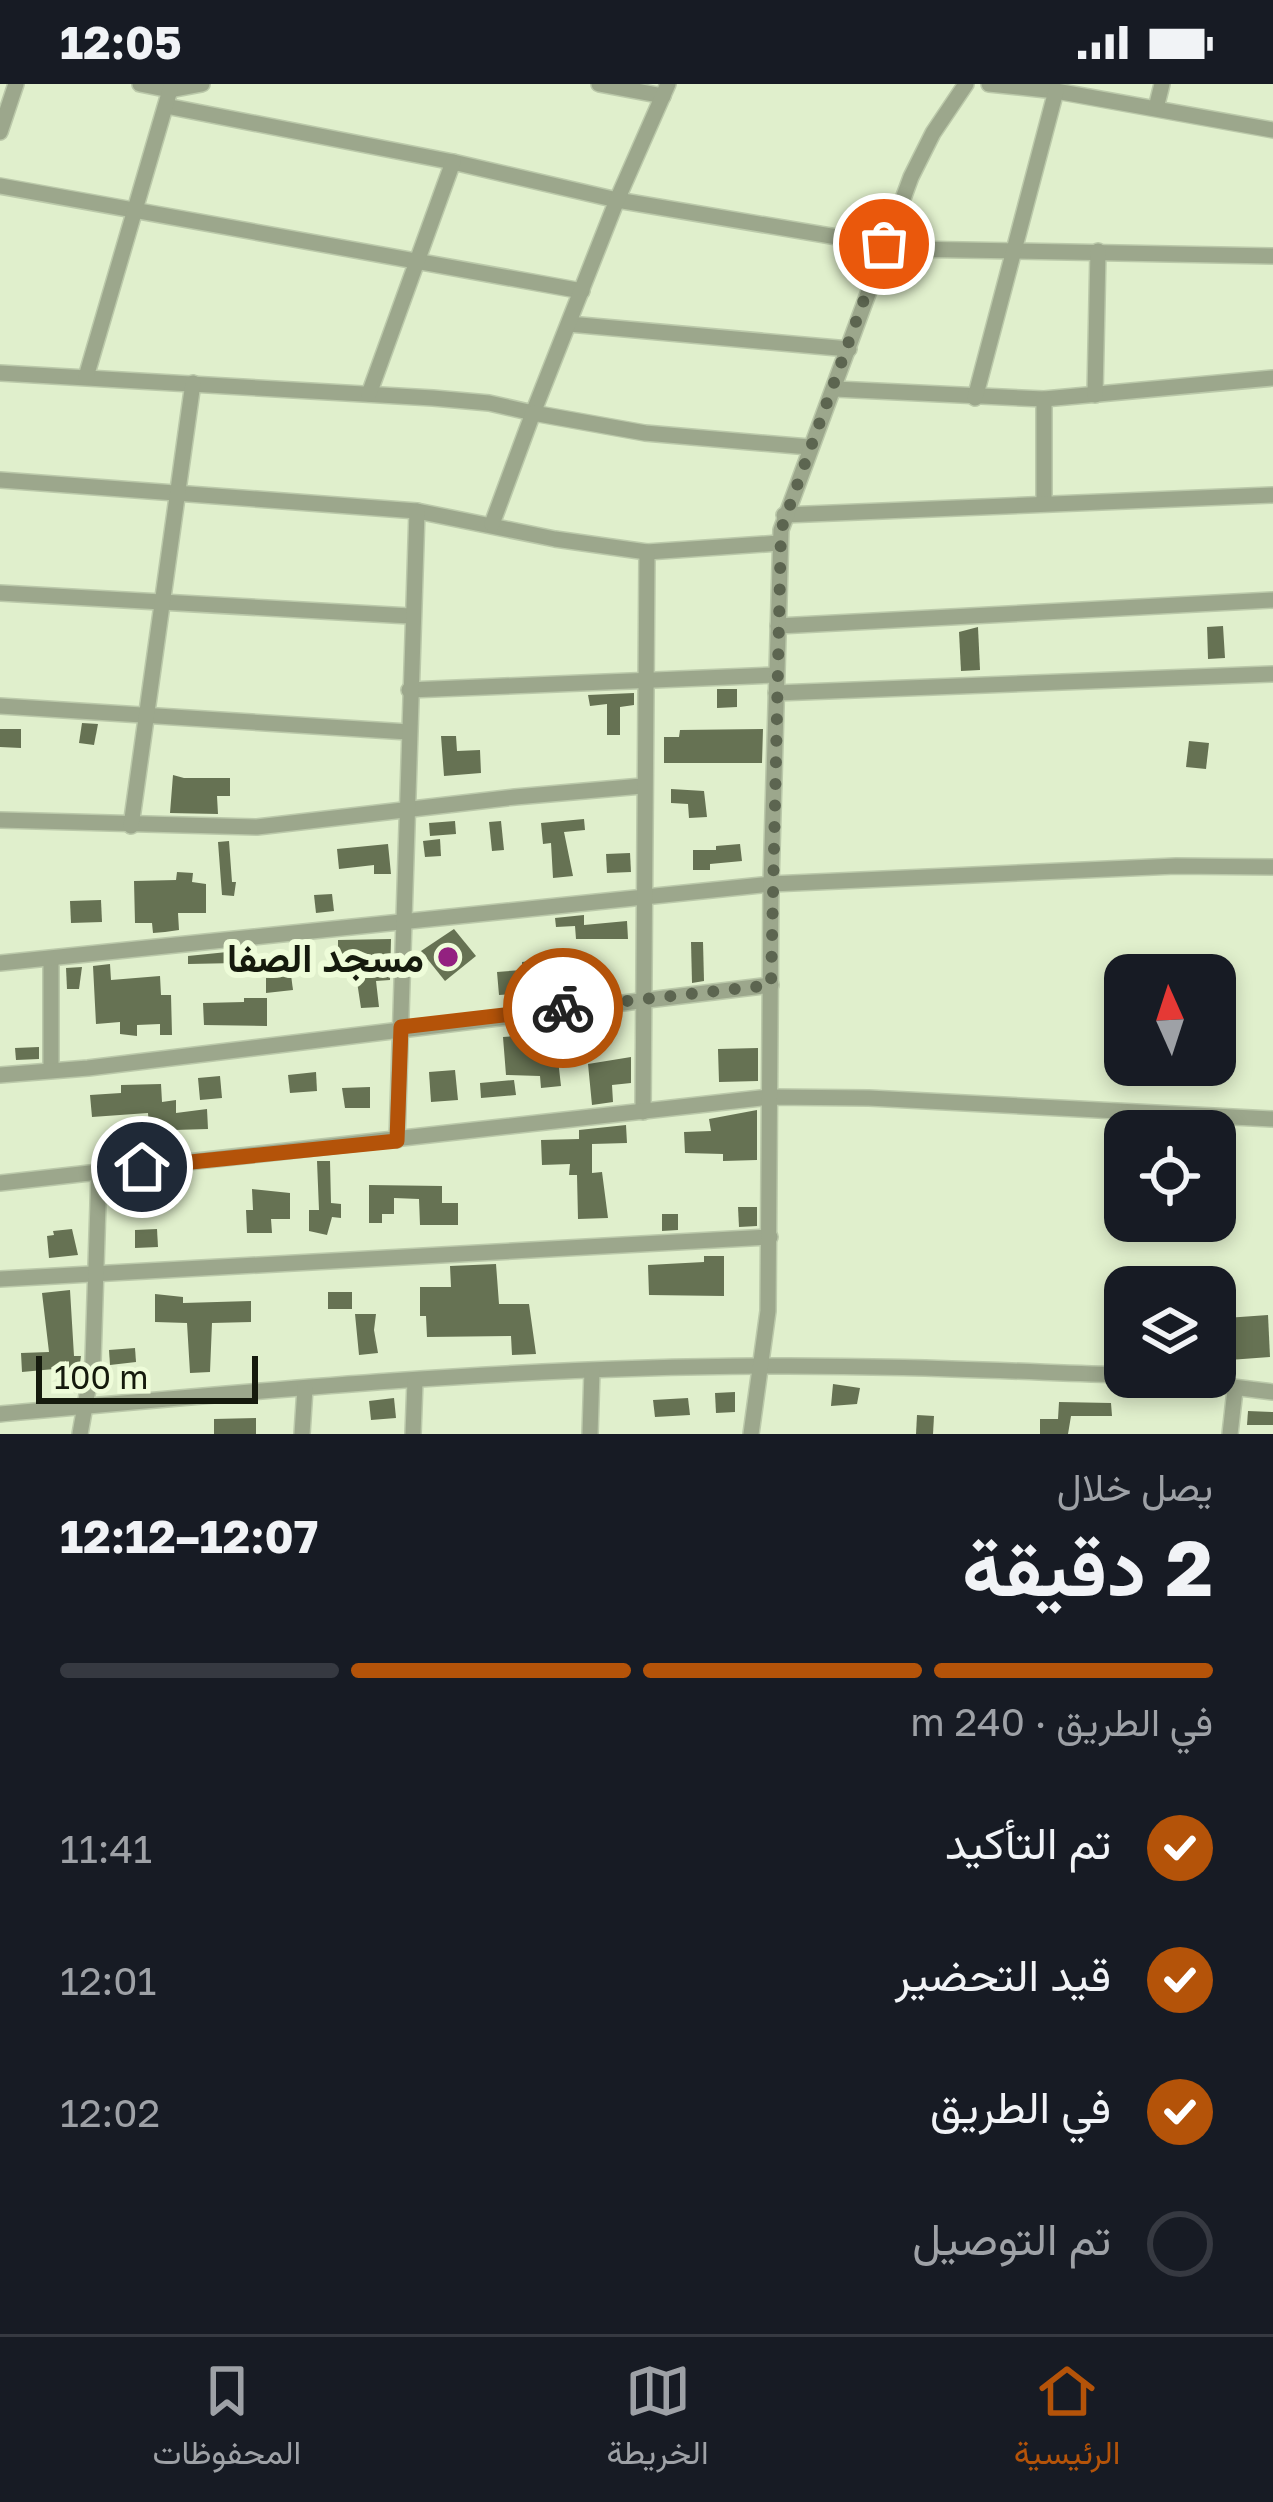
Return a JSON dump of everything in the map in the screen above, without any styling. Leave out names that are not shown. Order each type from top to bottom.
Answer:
[{"type":"street","points":[[0,132],[16,84]]},
{"type":"street","points":[[140,84],[168,98],[617,200],[884,244],[939,250],[1273,256]]},
{"type":"street","points":[[168,98],[202,84]]},
{"type":"street","points":[[492,524],[617,200],[666,90],[599,84]]},
{"type":"street","points":[[751,1434],[768,1311],[779,543],[784,515],[835,388],[884,244],[922,152],[966,84]]},
{"type":"street","points":[[988,84],[1056,91],[1273,130]]},
{"type":"street","points":[[1156,108],[1162,84]]},
{"type":"street","points":[[975,398],[1056,91]]},
{"type":"street","points":[[86,377],[168,98]]},
{"type":"street","points":[[369,394],[453,162]]},
{"type":"street","points":[[0,186],[582,290]]},
{"type":"street","points":[[1096,395],[1098,251]]},
{"type":"street","points":[[569,324],[849,349]]},
{"type":"street","points":[[0,373],[489,403],[645,434],[809,447]]},
{"type":"street","points":[[835,388],[1044,399],[1273,378]]},
{"type":"street","points":[[131,826],[193,383]]},
{"type":"street","points":[[1044,399],[1044,503]]},
{"type":"street","points":[[0,480],[417,511],[647,552],[779,543]]},
{"type":"street","points":[[784,515],[1273,495]]},
{"type":"street","points":[[397,1141],[410,616],[417,511]]},
{"type":"street","points":[[643,1112],[647,552]]},
{"type":"street","points":[[0,593],[410,616]]},
{"type":"street","points":[[778,626],[1273,600]]},
{"type":"street","points":[[776,694],[1273,674]]},
{"type":"street","points":[[409,690],[776,675]]},
{"type":"street","points":[[0,706],[408,732]]},
{"type":"street","points":[[0,820],[257,827],[643,786]]},
{"type":"street","points":[[0,963],[771,884],[1176,866],[1273,867]]},
{"type":"street","points":[[51,959],[51,1070]]},
{"type":"street","points":[[0,1075],[771,985]]},
{"type":"street","points":[[0,1183],[770,1097],[1273,1119]]},
{"type":"street","points":[[80,1434],[87,1406],[99,1172]]},
{"type":"street","points":[[0,1279],[770,1237]]},
{"type":"street","points":[[0,1414],[304,1388],[592,1371],[761,1366],[1104,1374]]},
{"type":"street","points":[[590,1434],[592,1371]]},
{"type":"street","points":[[413,1434],[415,1381]]},
{"type":"street","points":[[302,1434],[304,1388]]},
{"type":"street","points":[[1236,1390],[1273,1392]]},
{"type":"street","points":[[1230,1434],[1234,1398]]},
{"type":"building","points":[[1223,626],[1225,658],[1208,659],[1207,627]]},
{"type":"building","points":[[978,627],[980,670],[961,671],[959,632]]},
{"type":"building","points":[[717,689],[737,689],[737,707],[717,708]]},
{"type":"building","points":[[634,693],[634,705],[620,707],[620,735],[607,735],[607,704],[590,706],[588,695]]},
{"type":"building","points":[[82,723],[98,724],[94,745],[79,743]]},
{"type":"building","points":[[0,729],[21,729],[21,748],[0,747]]},
{"type":"building","points":[[763,729],[762,763],[664,763],[664,737],[679,737],[680,730]]},
{"type":"building","points":[[441,736],[456,736],[457,751],[480,750],[481,773],[444,776]]},
{"type":"building","points":[[1189,741],[1209,743],[1206,769],[1186,767]]},
{"type":"building","points":[[173,775],[230,778],[230,796],[217,796],[218,814],[170,813]]},
{"type":"building","points":[[671,789],[704,791],[707,817],[689,818],[688,804],[671,803]]},
{"type":"building","points":[[584,819],[585,830],[564,832],[573,876],[553,878],[551,843],[543,844],[541,823]]},
{"type":"building","points":[[455,821],[456,834],[430,836],[429,823]]},
{"type":"building","points":[[501,821],[504,850],[492,851],[489,822]]},
{"type":"building","points":[[440,839],[441,856],[425,857],[423,841]]},
{"type":"building","points":[[229,841],[234,896],[222,895],[218,842]]},
{"type":"building","points":[[388,844],[391,874],[374,874],[374,865],[339,869],[337,849]]},
{"type":"building","points":[[740,844],[742,861],[693,870],[693,850]]},
{"type":"building","points":[[630,853],[631,872],[607,873],[606,854]]},
{"type":"building","points":[[177,872],[193,873],[192,882],[206,884],[206,913],[178,913],[179,930],[165,932],[153,933],[152,923],[135,923],[134,881],[176,880]]},
{"type":"building","points":[[332,894],[334,911],[316,913],[314,895]]},
{"type":"building","points":[[101,900],[102,922],[71,923],[70,901]]},
{"type":"building","points":[[584,915],[584,925],[627,921],[628,939],[576,939],[575,926],[556,927],[555,918]]},
{"type":"building","points":[[454,929],[476,956],[445,981],[421,951]]},
{"type":"building","points":[[391,939],[390,980],[376,981],[379,1007],[361,1008],[356,975],[338,975],[338,940]]},
{"type":"building","points":[[691,942],[703,942],[704,981],[692,983]]},
{"type":"building","points":[[237,951],[237,963],[188,964],[188,956]]},
{"type":"building","points":[[570,956],[571,971],[579,970],[580,982],[499,995],[497,972],[522,970],[522,962]]},
{"type":"building","points":[[110,964],[111,980],[160,976],[161,995],[171,995],[172,1035],[160,1035],[160,1024],[137,1025],[137,1036],[120,1034],[120,1022],[96,1024],[93,966]]},
{"type":"building","points":[[82,967],[79,989],[67,989],[66,968]]},
{"type":"building","points":[[291,975],[293,990],[266,993],[266,978]]},
{"type":"building","points":[[244,998],[267,998],[267,1026],[204,1025],[203,1003],[244,1002]]},
{"type":"building","points":[[555,1033],[561,1086],[541,1088],[540,1076],[506,1075],[503,1037]]},
{"type":"building","points":[[39,1047],[39,1059],[16,1060],[15,1048]]},
{"type":"building","points":[[758,1048],[758,1081],[719,1082],[718,1049]]},
{"type":"building","points":[[631,1057],[631,1083],[612,1085],[613,1102],[592,1105],[588,1064]]},
{"type":"building","points":[[455,1070],[458,1100],[431,1102],[429,1072]]},
{"type":"building","points":[[316,1072],[317,1091],[290,1093],[288,1075]]},
{"type":"building","points":[[220,1076],[222,1098],[200,1100],[198,1078]]},
{"type":"building","points":[[514,1080],[516,1095],[481,1098],[480,1083]]},
{"type":"building","points":[[161,1084],[162,1102],[176,1100],[176,1113],[207,1109],[208,1129],[174,1130],[174,1138],[150,1140],[148,1113],[92,1117],[90,1095],[121,1093],[121,1085]]},
{"type":"building","points":[[370,1087],[370,1108],[345,1108],[342,1088]]},
{"type":"building","points":[[757,1110],[757,1160],[723,1161],[723,1154],[685,1153],[684,1132],[711,1131],[709,1119]]},
{"type":"building","points":[[626,1125],[627,1143],[592,1144],[592,1173],[602,1172],[608,1218],[578,1219],[577,1175],[569,1175],[570,1164],[542,1165],[541,1140],[579,1139],[579,1130]]},
{"type":"building","points":[[317,1161],[330,1161],[331,1203],[341,1204],[341,1218],[332,1217],[327,1235],[309,1231],[309,1210],[319,1210]]},
{"type":"building","points":[[369,1185],[442,1186],[442,1203],[458,1203],[458,1225],[420,1225],[419,1199],[394,1198],[394,1214],[382,1214],[382,1223],[369,1223]]},
{"type":"building","points":[[252,1189],[290,1193],[290,1219],[271,1219],[272,1233],[247,1233]]},
{"type":"building","points":[[738,1207],[757,1207],[757,1226],[739,1227]]},
{"type":"building","points":[[662,1214],[678,1214],[678,1230],[662,1231]]},
{"type":"building","points":[[72,1229],[78,1255],[49,1258],[47,1236]]},
{"type":"building","points":[[157,1229],[158,1247],[135,1248],[135,1230]]},
{"type":"building","points":[[704,1256],[724,1256],[724,1296],[649,1295],[648,1265],[704,1262]]},
{"type":"building","points":[[496,1264],[499,1304],[529,1304],[536,1354],[512,1355],[511,1336],[427,1337],[426,1316],[420,1316],[420,1287],[451,1287],[450,1266]]},
{"type":"building","points":[[70,1290],[74,1356],[81,1356],[76,1391],[67,1391],[65,1368],[22,1372],[21,1353],[49,1352],[42,1293]]},
{"type":"building","points":[[328,1292],[352,1292],[352,1309],[328,1309]]},
{"type":"building","points":[[155,1294],[183,1297],[183,1303],[251,1301],[251,1322],[212,1323],[210,1372],[190,1373],[187,1323],[155,1322]]},
{"type":"building","points":[[355,1314],[376,1314],[378,1353],[359,1355]]},
{"type":"building","points":[[1268,1315],[1270,1357],[1236,1359],[1236,1317]]},
{"type":"building","points":[[135,1348],[136,1362],[110,1365],[109,1350]]},
{"type":"building","points":[[833,1384],[860,1388],[857,1404],[831,1406]]},
{"type":"building","points":[[735,1392],[735,1412],[716,1413],[715,1393]]},
{"type":"building","points":[[394,1398],[396,1418],[371,1420],[369,1401]]},
{"type":"building","points":[[688,1398],[690,1415],[655,1417],[653,1400]]},
{"type":"building","points":[[1059,1402],[1111,1403],[1112,1416],[1071,1416],[1068,1434],[1040,1434],[1040,1419],[1058,1419]]},
{"type":"building","points":[[1248,1411],[1273,1412],[1273,1425],[1247,1425]]},
{"type":"building","points":[[917,1415],[934,1416],[933,1434],[916,1434]]},
{"type":"building","points":[[256,1418],[256,1434],[214,1434],[214,1419]]},
{"type":"way so far","points":[[563,1008],[771,985],[779,543],[784,515],[835,388],[884,244]]},
{"type":"place","name":"مسجد الصفا","points":[[448,957]]},
{"type":"route","points":[[142,1167],[397,1141],[401,1027],[563,1008]]}]
